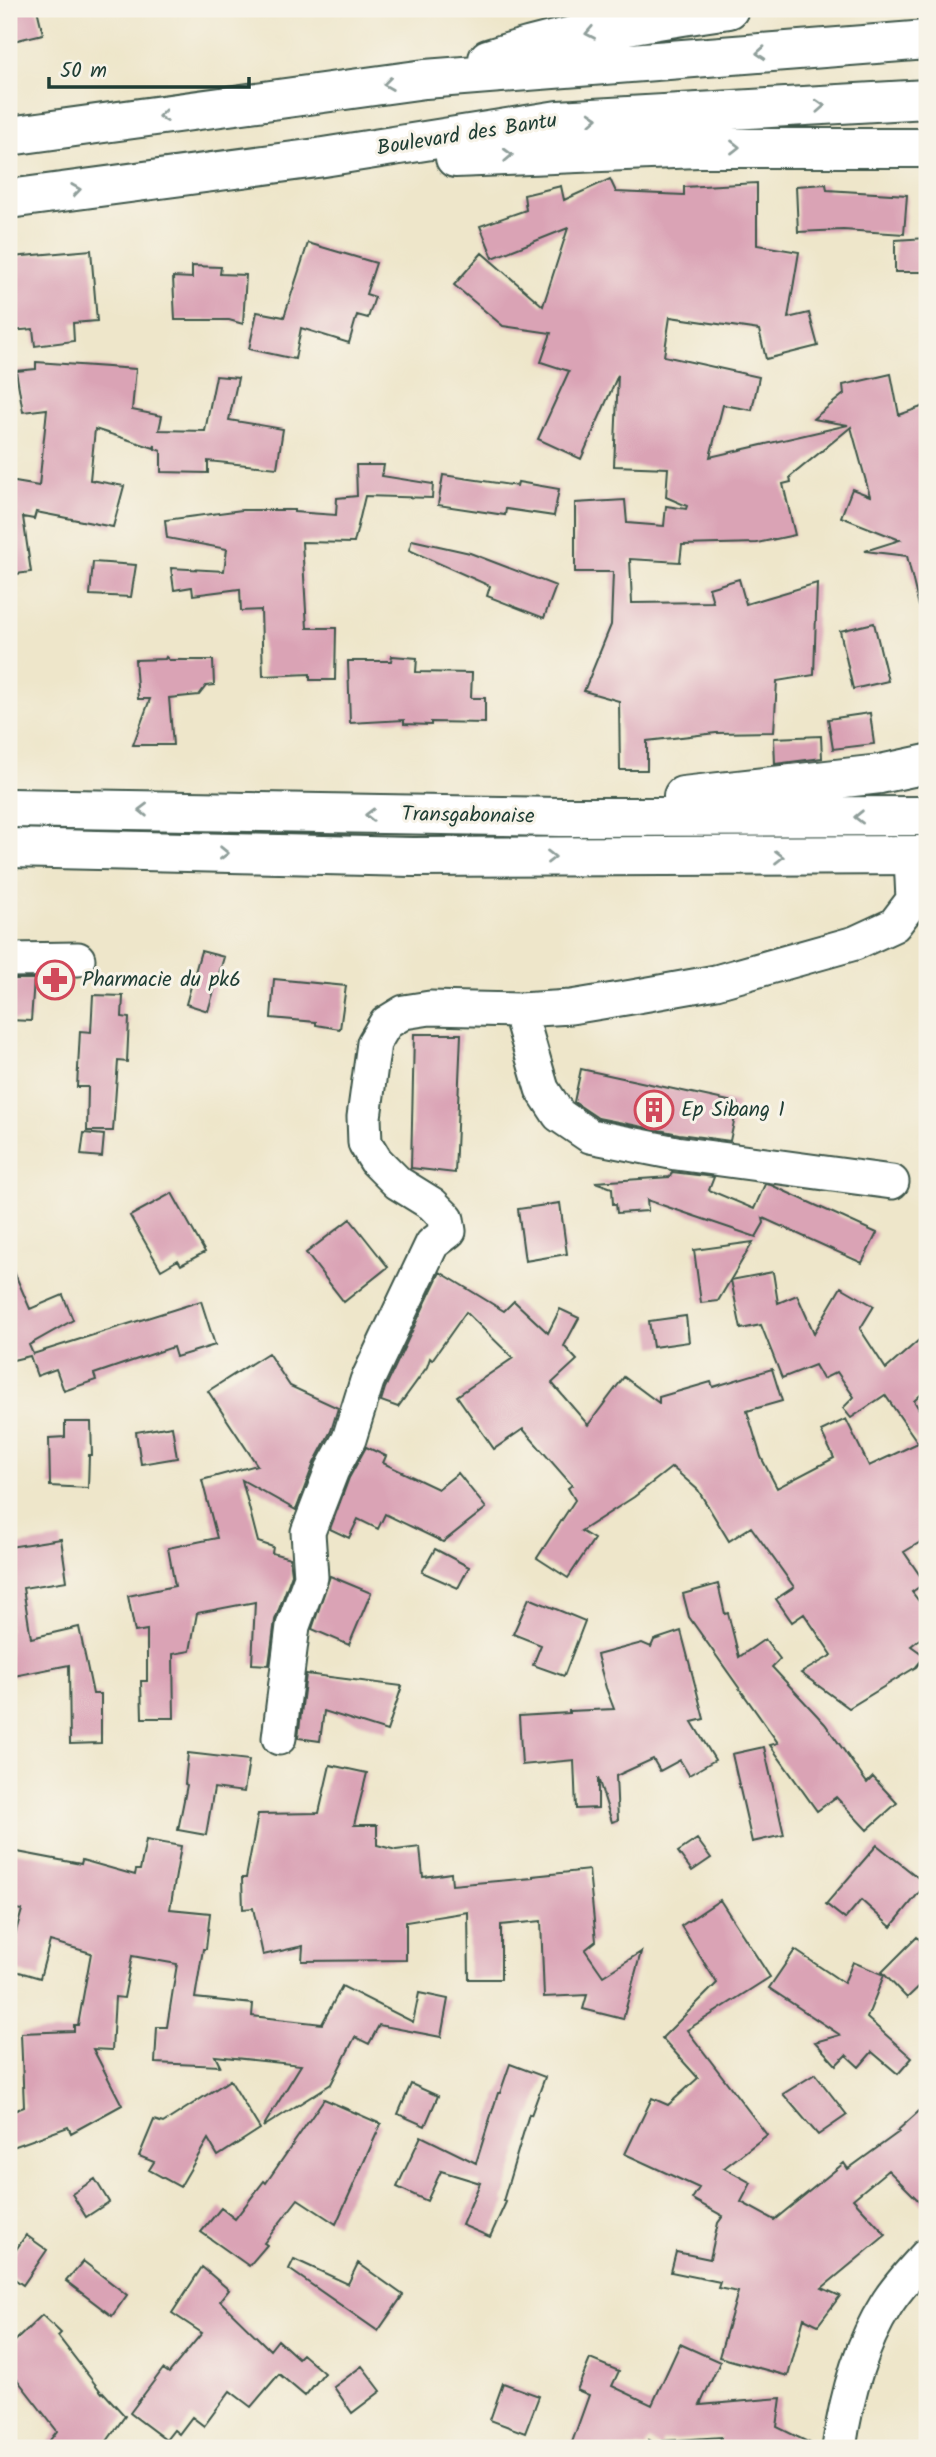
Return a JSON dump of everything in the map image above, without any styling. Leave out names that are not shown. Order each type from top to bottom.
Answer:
[{"type":"highway","points":[[425,79],[529,46],[729,9]]},
{"type":"highway","points":[[9,136],[425,79],[927,40]]},
{"type":"highway","name":"Boulevard des Bantu","points":[[9,199],[317,158],[558,120],[927,99]]},
{"type":"highway","points":[[317,158],[401,160],[698,148],[927,148]]},
{"type":"highway","points":[[610,817],[653,800],[880,774],[927,764]]},
{"type":"highway","name":"Transgabonaise","points":[[9,808],[392,816],[927,816]]},
{"type":"highway","name":"Transgabonaise","points":[[9,848],[412,857],[919,856]]},
{"type":"street","points":[[279,1738],[293,1626],[311,1577],[308,1532],[332,1470],[349,1438],[367,1381],[432,1244],[449,1231],[447,1219],[432,1204],[398,1183],[376,1161],[365,1143],[364,1117],[374,1043],[386,1023],[404,1012],[430,1008],[519,1010],[571,1007],[716,982],[855,943],[894,925],[913,900],[919,856]]},
{"type":"street","points":[[9,960],[78,959]]},
{"type":"street","points":[[519,1010],[542,1089],[559,1115],[590,1136],[676,1153],[892,1182]]},
{"type":"street","points":[[838,2448],[856,2369],[871,2336],[886,2305],[927,2255]]},
{"type":"building","points":[[9,9],[37,9],[43,34],[9,42]]},
{"type":"building","points":[[610,179],[616,192],[684,195],[684,187],[757,183],[757,245],[799,252],[788,318],[809,313],[818,346],[766,359],[759,330],[670,317],[664,356],[759,377],[752,410],[723,405],[710,457],[848,425],[813,419],[844,394],[843,385],[891,374],[899,415],[927,405],[927,605],[919,606],[907,556],[865,551],[900,540],[841,517],[852,489],[870,496],[851,427],[790,477],[791,482],[783,484],[795,535],[757,543],[682,545],[680,562],[630,559],[632,603],[713,602],[709,588],[739,579],[746,604],[817,583],[814,675],[777,681],[774,732],[716,733],[647,741],[647,770],[620,770],[619,701],[584,691],[611,625],[613,572],[575,572],[575,503],[625,500],[627,523],[664,526],[666,506],[686,509],[687,506],[666,497],[668,468],[614,466],[618,375],[581,459],[538,439],[569,371],[541,362],[551,333],[503,326],[454,285],[482,253],[543,306],[568,228],[493,258],[480,226],[526,210],[524,195],[561,186],[564,200]]},
{"type":"building","points":[[826,184],[827,190],[907,195],[904,234],[843,230],[798,232],[796,186]]},
{"type":"building","points":[[927,238],[927,272],[895,272],[895,240]]},
{"type":"building","points":[[308,243],[376,263],[366,294],[375,297],[368,318],[357,315],[349,343],[301,328],[295,359],[249,349],[257,312],[284,317]]},
{"type":"building","points":[[91,250],[97,321],[73,323],[74,341],[35,346],[33,329],[11,331],[9,282],[14,282],[12,257]]},
{"type":"building","points":[[192,266],[221,267],[220,274],[246,275],[243,324],[229,320],[175,320],[173,277],[192,278]]},
{"type":"building","points":[[36,362],[136,369],[132,410],[162,416],[159,430],[205,431],[216,376],[238,378],[229,420],[283,429],[277,468],[208,461],[208,473],[161,472],[161,451],[155,449],[155,445],[154,448],[95,429],[90,480],[124,486],[113,527],[36,512],[34,519],[23,517],[31,572],[9,575],[9,481],[39,486],[47,409],[23,412],[16,371],[36,369]]},
{"type":"building","points":[[356,465],[384,465],[382,476],[433,484],[432,498],[365,496],[354,543],[302,542],[307,628],[336,628],[335,680],[310,680],[310,674],[263,676],[261,610],[241,611],[240,589],[193,595],[192,587],[174,590],[171,568],[224,571],[227,549],[167,538],[165,520],[242,510],[294,510],[336,515],[337,498],[357,496]]},
{"type":"building","points":[[443,475],[559,489],[554,516],[506,509],[505,515],[438,505]]},
{"type":"building","points":[[412,540],[470,553],[556,586],[544,618],[487,596],[490,586],[409,550]]},
{"type":"building","points":[[93,562],[136,565],[131,597],[90,595]]},
{"type":"building","points":[[874,623],[888,681],[853,689],[840,631]]},
{"type":"building","points":[[392,656],[417,658],[416,672],[472,673],[471,698],[485,698],[485,723],[404,724],[404,720],[350,723],[348,661],[391,661]]},
{"type":"building","points":[[166,657],[169,660],[213,660],[214,685],[206,686],[199,695],[169,698],[173,745],[133,745],[150,699],[138,699],[135,660]]},
{"type":"building","points":[[870,713],[874,744],[833,749],[828,719]]},
{"type":"building","points":[[821,736],[822,758],[775,764],[774,738]]},
{"type":"building","points":[[201,951],[224,957],[208,1011],[186,1004]]},
{"type":"building","points":[[9,979],[34,979],[31,1021],[9,1020]]},
{"type":"building","points":[[274,979],[346,986],[340,1029],[316,1025],[316,1022],[271,1018]]},
{"type":"building","points":[[93,995],[123,996],[122,1017],[129,1018],[127,1062],[118,1061],[113,1131],[87,1131],[88,1087],[77,1087],[80,1031],[91,1032]]},
{"type":"building","points":[[414,1034],[461,1034],[455,1173],[411,1168]]},
{"type":"building","name":"Ep Sibang 1","points":[[581,1069],[738,1103],[730,1141],[598,1118],[574,1102]]},
{"type":"building","points":[[84,1133],[104,1135],[102,1157],[81,1155]]},
{"type":"building","points":[[672,1172],[714,1177],[709,1190],[754,1209],[765,1184],[771,1185],[877,1233],[862,1263],[763,1218],[764,1223],[756,1237],[647,1200],[648,1211],[617,1213],[616,1204],[613,1204],[612,1188],[595,1182],[670,1177]]},
{"type":"building","points":[[172,1193],[205,1252],[181,1265],[178,1260],[161,1270],[130,1216]]},
{"type":"building","points":[[560,1203],[567,1254],[525,1261],[518,1209]]},
{"type":"building","points":[[350,1219],[388,1267],[344,1302],[306,1253]]},
{"type":"building","points":[[753,1242],[718,1301],[701,1303],[694,1250]]},
{"type":"building","points":[[9,1260],[30,1309],[63,1295],[73,1320],[29,1345],[33,1354],[201,1301],[215,1345],[176,1357],[173,1347],[94,1374],[96,1380],[64,1391],[56,1369],[37,1376],[30,1356],[9,1361]]},
{"type":"building","points":[[440,1272],[504,1311],[514,1301],[548,1333],[560,1309],[579,1318],[564,1346],[577,1360],[552,1383],[588,1425],[624,1377],[659,1403],[659,1397],[711,1382],[713,1387],[772,1369],[782,1401],[747,1411],[761,1457],[777,1488],[834,1458],[821,1431],[846,1419],[869,1466],[918,1443],[885,1395],[851,1418],[843,1408],[854,1397],[837,1372],[823,1379],[815,1365],[782,1378],[761,1325],[741,1329],[731,1280],[773,1272],[778,1303],[797,1295],[814,1333],[841,1287],[874,1306],[860,1329],[886,1369],[927,1333],[927,1389],[914,1401],[927,1422],[927,1538],[904,1552],[925,1583],[912,1592],[927,1612],[927,1633],[911,1646],[925,1656],[916,1667],[849,1708],[801,1673],[832,1655],[804,1614],[792,1622],[776,1599],[794,1587],[751,1527],[729,1541],[698,1490],[672,1467],[634,1497],[581,1531],[594,1539],[568,1578],[537,1558],[575,1500],[568,1488],[572,1485],[523,1429],[494,1449],[457,1396],[513,1358],[466,1312],[432,1360],[430,1358],[427,1367],[398,1407],[381,1401]]},
{"type":"building","points":[[686,1316],[689,1342],[653,1347],[649,1321]]},
{"type":"building","points":[[268,1353],[290,1386],[338,1408],[331,1431],[314,1463],[296,1510],[242,1480],[258,1542],[273,1547],[272,1553],[290,1558],[292,1574],[275,1620],[269,1665],[252,1664],[255,1602],[197,1613],[190,1651],[173,1654],[174,1718],[142,1718],[141,1681],[147,1681],[147,1630],[135,1632],[128,1596],[175,1586],[168,1548],[217,1538],[202,1480],[257,1465],[208,1391]]},
{"type":"building","points":[[65,1422],[91,1422],[92,1455],[89,1455],[88,1488],[50,1486],[49,1438],[65,1437]]},
{"type":"building","points":[[172,1426],[177,1458],[141,1464],[136,1432]]},
{"type":"building","points":[[366,1447],[386,1456],[383,1463],[438,1489],[458,1473],[486,1508],[443,1542],[385,1514],[378,1529],[358,1519],[349,1538],[330,1529],[349,1478]]},
{"type":"building","points":[[61,1539],[67,1581],[23,1588],[31,1638],[79,1627],[93,1694],[101,1694],[101,1743],[70,1744],[69,1665],[9,1677],[9,1547]]},
{"type":"building","points":[[435,1549],[469,1567],[458,1588],[422,1572]]},
{"type":"building","points":[[330,1576],[371,1593],[349,1645],[312,1629]]},
{"type":"building","points":[[718,1584],[739,1657],[765,1639],[780,1659],[772,1667],[825,1724],[867,1783],[873,1777],[897,1803],[867,1830],[836,1797],[817,1811],[770,1745],[778,1743],[689,1617],[683,1594]]},
{"type":"building","points":[[529,1598],[585,1621],[564,1676],[533,1665],[541,1645],[513,1634]]},
{"type":"building","points":[[681,1631],[704,1719],[692,1722],[715,1760],[689,1775],[680,1760],[660,1771],[653,1759],[616,1776],[618,1820],[612,1822],[598,1778],[598,1808],[576,1809],[574,1760],[522,1765],[519,1716],[614,1709],[597,1655],[642,1643],[651,1647],[654,1640]]},
{"type":"building","points":[[306,1674],[402,1686],[387,1731],[324,1711],[320,1741],[298,1738]]},
{"type":"building","points":[[764,1747],[784,1835],[752,1842],[732,1754]]},
{"type":"building","points":[[188,1753],[249,1760],[244,1792],[214,1788],[206,1835],[178,1830],[187,1785]]},
{"type":"building","points":[[330,1765],[367,1773],[354,1825],[377,1825],[377,1845],[396,1850],[420,1847],[423,1877],[451,1873],[452,1885],[589,1870],[596,1941],[585,1950],[603,1976],[641,1952],[623,2019],[583,2009],[587,1995],[544,1997],[541,1921],[501,1925],[501,1979],[469,1979],[468,1912],[406,1922],[406,1960],[302,1961],[303,1946],[263,1955],[253,1908],[243,1909],[242,1878],[246,1878],[258,1814],[319,1813]]},
{"type":"building","points":[[697,1839],[711,1858],[692,1871],[678,1852]]},
{"type":"building","points":[[146,1840],[181,1846],[170,1909],[210,1913],[206,1949],[203,1949],[195,1998],[253,2004],[252,2016],[322,2024],[342,1986],[413,2022],[419,1993],[448,1999],[441,2037],[379,2025],[369,2044],[355,2037],[331,2084],[263,2127],[301,2065],[215,2056],[220,2066],[155,2063],[157,2027],[167,2027],[177,1964],[132,1956],[124,1998],[115,1997],[112,2050],[93,2049],[122,2105],[71,2133],[68,2127],[13,2147],[9,2134],[9,2113],[24,2107],[21,2033],[74,2031],[74,2025],[78,2025],[91,1953],[50,1941],[40,1978],[9,1969],[9,1956],[22,1910],[9,1908],[12,1851],[81,1864],[82,1860],[135,1875],[136,1870],[140,1870]]},
{"type":"building","points":[[877,1845],[926,1884],[891,1927],[861,1900],[845,1919],[826,1904]]},
{"type":"building","points":[[720,1900],[770,1977],[687,2030],[767,2135],[724,2168],[751,2183],[741,2202],[774,2220],[844,2163],[848,2169],[899,2132],[897,2131],[927,2104],[927,2209],[888,2170],[853,2199],[886,2235],[822,2288],[840,2296],[818,2325],[804,2318],[788,2376],[719,2357],[738,2292],[718,2288],[720,2282],[671,2272],[676,2252],[710,2259],[718,2223],[723,2216],[692,2199],[699,2188],[625,2154],[652,2098],[668,2105],[698,2078],[662,2038],[717,1983],[681,1926]]},
{"type":"building","points":[[917,1937],[927,1947],[927,1979],[907,1998],[882,1972]]},
{"type":"building","points":[[795,1950],[844,1983],[853,1962],[884,1975],[867,2018],[912,2058],[898,2074],[872,2052],[859,2067],[846,2055],[836,2065],[815,2042],[840,2035],[769,1988]]},
{"type":"building","points":[[510,2064],[545,2077],[531,2115],[529,2114],[503,2201],[506,2202],[490,2237],[462,2225],[480,2183],[441,2171],[427,2201],[397,2187],[421,2136],[476,2163]]},
{"type":"building","points":[[815,2074],[847,2115],[818,2135],[783,2094]]},
{"type":"building","points":[[230,2080],[260,2129],[218,2156],[208,2139],[180,2187],[149,2170],[154,2162],[139,2156],[154,2120],[163,2123]]},
{"type":"building","points":[[411,2084],[438,2096],[425,2126],[398,2114]]},
{"type":"building","points":[[324,2099],[381,2124],[336,2224],[298,2199],[264,2243],[267,2245],[249,2266],[201,2232],[221,2208],[235,2219],[264,2181],[266,2183]]},
{"type":"building","points":[[95,2179],[109,2202],[86,2217],[72,2194]]},
{"type":"building","points":[[26,2235],[47,2250],[23,2285],[9,2275],[9,2260]]},
{"type":"building","points":[[294,2259],[348,2284],[358,2263],[403,2295],[378,2331],[289,2269]]},
{"type":"building","points":[[83,2261],[127,2295],[112,2316],[66,2281]]},
{"type":"building","points":[[202,2267],[229,2290],[220,2301],[270,2350],[278,2340],[298,2358],[302,2354],[324,2373],[305,2396],[279,2374],[251,2407],[230,2391],[204,2426],[192,2417],[179,2434],[174,2430],[166,2440],[130,2413],[163,2369],[169,2373],[202,2333],[172,2313]]},
{"type":"building","points":[[42,2315],[61,2333],[58,2336],[102,2393],[125,2416],[102,2448],[44,2448],[57,2431],[9,2369],[9,2347]]},
{"type":"building","points":[[680,2344],[720,2362],[700,2405],[781,2398],[777,2427],[820,2448],[719,2448],[721,2437],[663,2441],[660,2447],[649,2440],[645,2448],[570,2448],[589,2395],[577,2390],[590,2359],[619,2371],[612,2386],[652,2405]]},
{"type":"building","points":[[362,2366],[381,2391],[352,2413],[334,2387]]},
{"type":"building","points":[[503,2383],[539,2396],[525,2433],[490,2420]]},
{"type":"place","name":"Pharmacie du pk6","points":[[55,980]]},
{"type":"place","name":"Ep Sibang 1","points":[[654,1110]]}]
